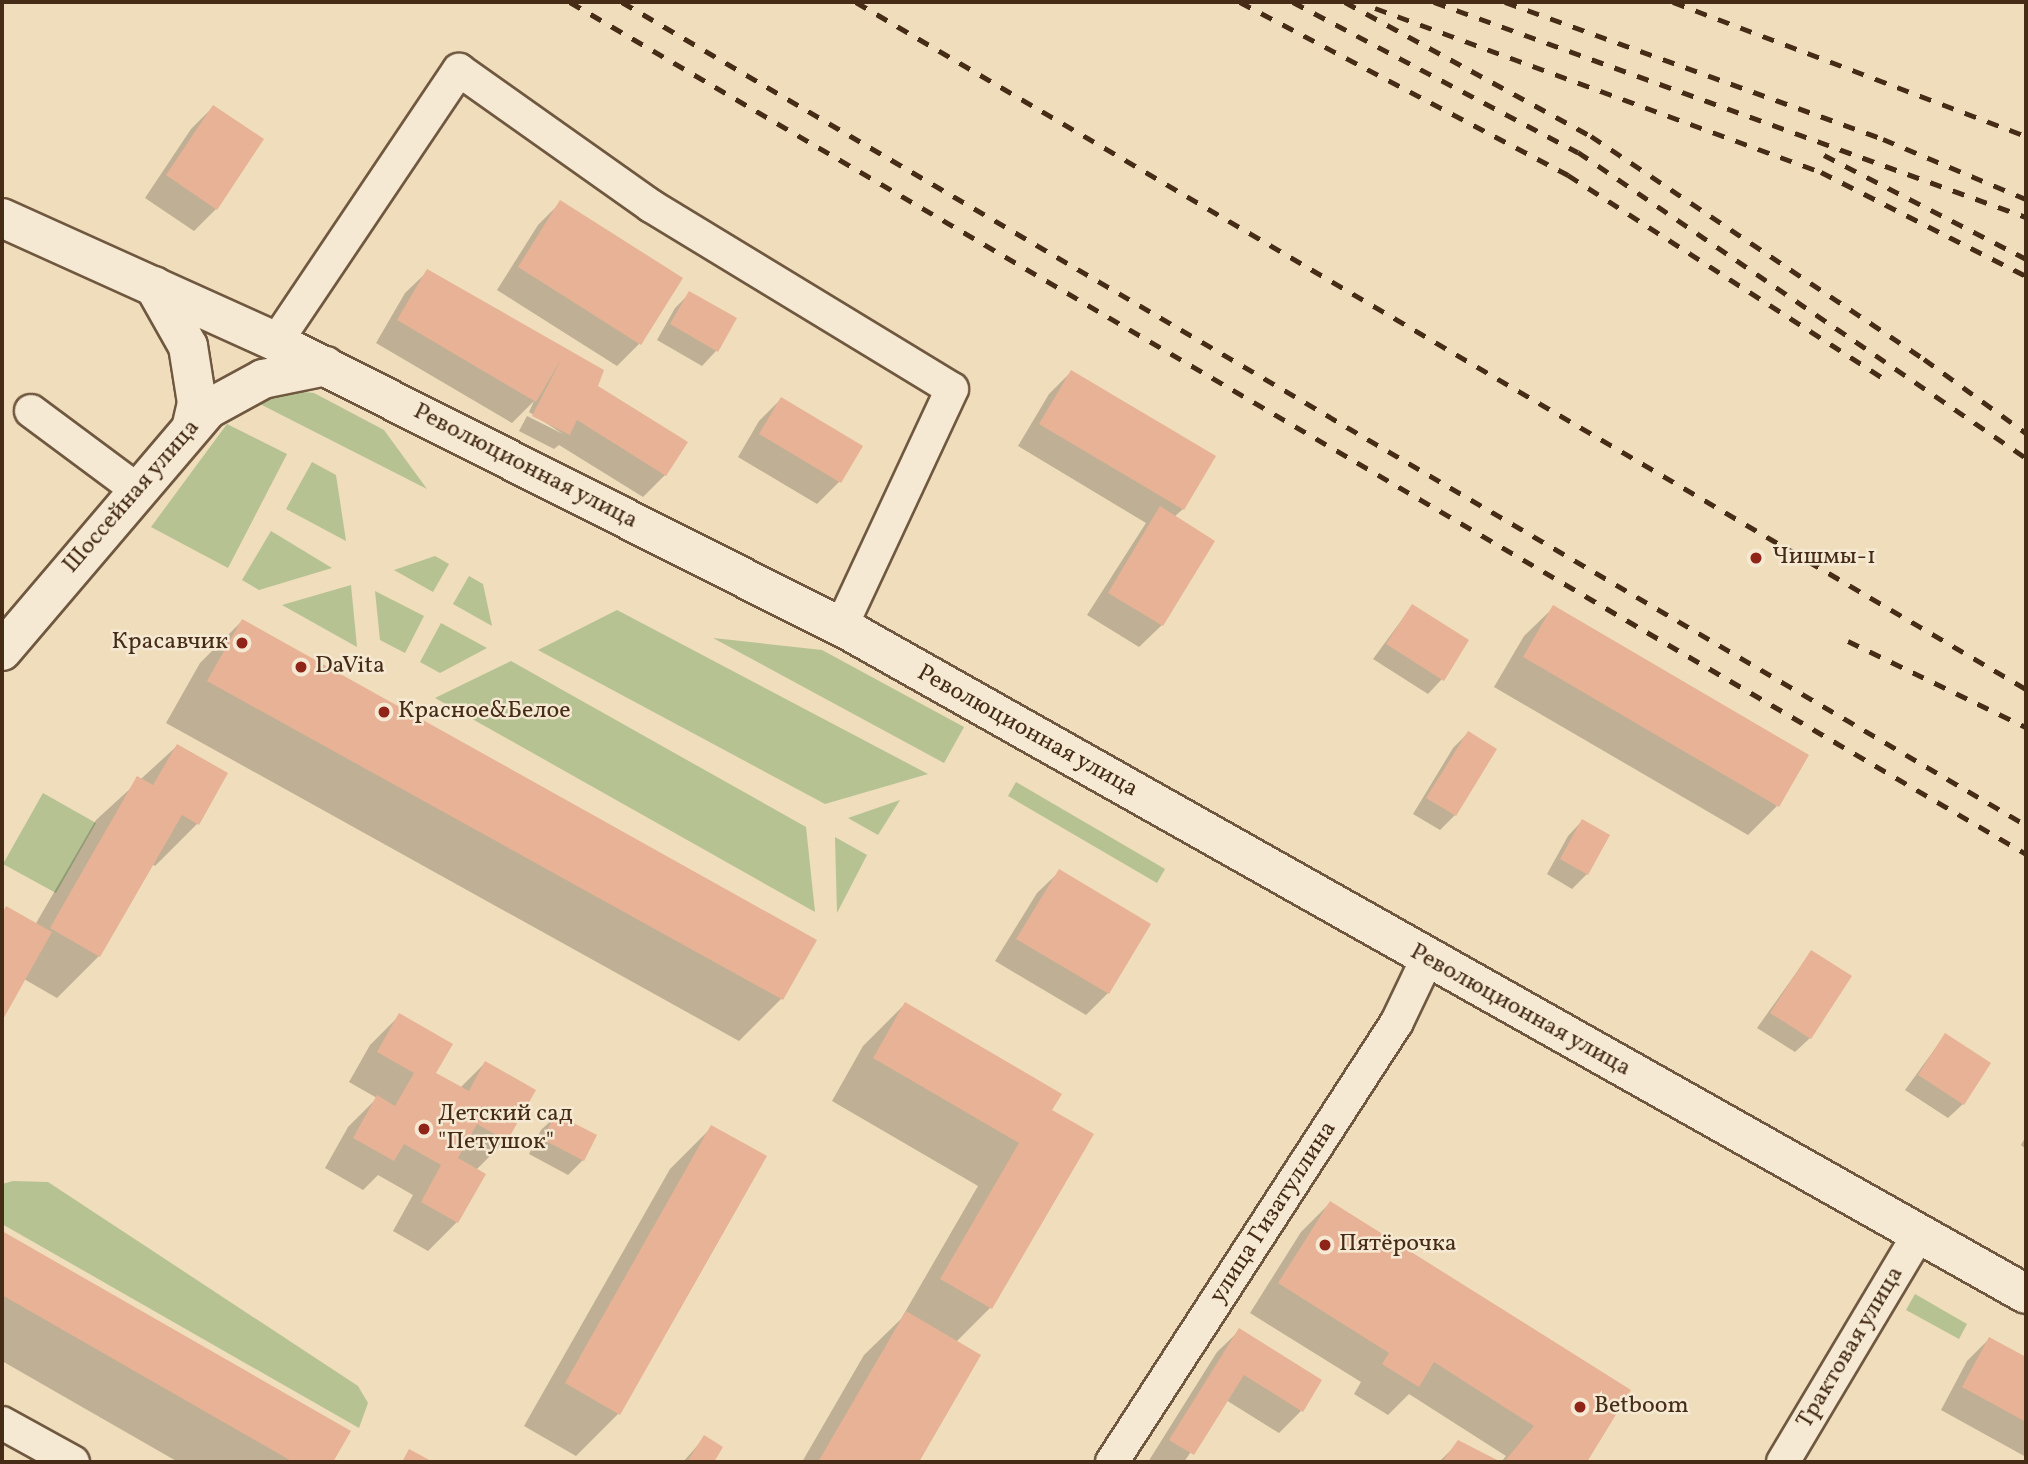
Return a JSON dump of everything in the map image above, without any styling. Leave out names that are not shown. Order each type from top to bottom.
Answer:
[{"type":"main road","name":"Революционная улица","points":[[2,218],[326,366],[841,627],[2026,1294]]},
{"type":"main road","points":[[154,286],[188,346],[197,403],[192,424]]},
{"type":"main road","name":"Шоссейная улица","points":[[2,651],[136,489],[208,409],[263,379],[326,366]]},
{"type":"street","points":[[276,342],[459,70],[650,206],[951,389],[841,627]]},
{"type":"street","points":[[30,411],[136,489]]},
{"type":"street","name":"улица Гизатуллина","points":[[1112,1462],[1397,1022],[1427,959]]},
{"type":"street","name":"Трактовая улица","points":[[1783,1462],[1920,1234]]},
{"type":"street","points":[[2,1423],[73,1462]]},
{"type":"green space","points":[[283,390],[314,393],[384,430],[427,489],[258,403]]},
{"type":"green space","points":[[227,424],[287,454],[228,568],[151,527]]},
{"type":"green space","points":[[312,462],[336,475],[346,541],[286,509]]},
{"type":"green space","points":[[271,531],[332,568],[259,590],[242,580]]},
{"type":"green space","points":[[435,556],[449,564],[433,592],[394,570]]},
{"type":"green space","points":[[469,576],[483,584],[492,626],[453,604]]},
{"type":"green space","points":[[351,585],[357,647],[282,605]]},
{"type":"green space","points":[[375,591],[424,616],[405,653],[380,640]]},
{"type":"green space","points":[[617,610],[928,774],[825,804],[538,650]]},
{"type":"green space","points":[[441,623],[487,648],[440,673],[420,662]]},
{"type":"green space","points":[[713,638],[822,650],[964,727],[944,763]]},
{"type":"green space","points":[[511,661],[806,827],[815,912],[435,698]]},
{"type":"green space","points":[[1016,782],[1165,869],[1157,883],[1008,796]]},
{"type":"green space","points":[[43,793],[96,823],[56,893],[3,864]]},
{"type":"green space","points":[[900,800],[878,835],[848,818]]},
{"type":"green space","points":[[835,837],[867,855],[837,913]]},
{"type":"green space","points":[[13,1181],[48,1182],[358,1386],[368,1403],[359,1428],[2,1224],[2,1184]]},
{"type":"green space","points":[[1915,1294],[1967,1324],[1959,1339],[1906,1310]]},
{"type":"building","points":[[213,105],[264,139],[217,210],[166,175]]},
{"type":"building","points":[[560,200],[683,278],[641,345],[518,267]]},
{"type":"building","points":[[427,269],[604,370],[598,386],[688,442],[666,476],[577,420],[570,435],[532,416],[562,358],[536,402],[397,320]]},
{"type":"building","points":[[689,291],[737,318],[718,352],[670,324]]},
{"type":"building","points":[[1071,370],[1216,456],[1184,510],[1039,424]]},
{"type":"building","points":[[781,397],[863,446],[841,483],[759,434]]},
{"type":"building","points":[[1160,506],[1215,541],[1163,626],[1108,593]]},
{"type":"building","points":[[1412,604],[1469,640],[1444,681],[1386,644]]},
{"type":"building","points":[[1553,605],[1809,755],[1779,807],[1523,657]]},
{"type":"building","points":[[242,619],[817,940],[783,1000],[207,681]]},
{"type":"building","points":[[1468,731],[1497,749],[1456,816],[1426,798]]},
{"type":"building","points":[[177,744],[228,773],[199,825],[182,815],[100,957],[50,928],[137,776],[153,785]]},
{"type":"building","points":[[1582,819],[1610,835],[1588,875],[1560,859]]},
{"type":"building","points":[[1059,869],[1151,924],[1109,994],[1016,939]]},
{"type":"building","points":[[6,906],[52,932],[2,1021],[2,914]]},
{"type":"building","points":[[1811,950],[1852,976],[1811,1039],[1770,1013]]},
{"type":"building","points":[[905,1002],[1062,1094],[1052,1110],[1094,1134],[992,1309],[940,1279],[1019,1143],[873,1058]]},
{"type":"building","points":[[399,1013],[453,1044],[436,1073],[469,1091],[485,1061],[536,1090],[507,1141],[477,1124],[458,1158],[486,1174],[458,1223],[421,1202],[441,1165],[404,1144],[394,1161],[353,1138],[377,1095],[395,1106],[414,1073],[377,1052]]},
{"type":"building","points":[[1945,1033],[1991,1063],[1964,1105],[1918,1075]]},
{"type":"building","points":[[556,1114],[597,1135],[584,1161],[542,1139]]},
{"type":"building","points":[[711,1125],[767,1156],[620,1415],[565,1383]]},
{"type":"building","points":[[1330,1201],[1631,1390],[1587,1462],[1504,1462],[1534,1426],[1434,1362],[1419,1387],[1382,1364],[1389,1353],[1278,1283]]},
{"type":"building","points":[[2,1231],[351,1431],[333,1462],[293,1462],[2,1295]]},
{"type":"building","points":[[906,1311],[981,1355],[919,1462],[818,1462]]},
{"type":"building","points":[[1239,1328],[1322,1380],[1303,1412],[1244,1375],[1194,1455],[1169,1440]]},
{"type":"building","points":[[1989,1337],[2026,1357],[2026,1422],[1962,1387]]},
{"type":"building","points":[[704,1435],[723,1447],[714,1462],[687,1462]]},
{"type":"building","points":[[1458,1440],[1501,1462],[1442,1462]]},
{"type":"building","points":[[409,1449],[433,1462],[402,1462]]},
{"type":"railway","points":[[570,2],[2026,854]]},
{"type":"railway","points":[[622,2],[2026,825]]},
{"type":"railway","points":[[856,2],[2026,689]]},
{"type":"railway","points":[[1240,2],[1568,175],[1882,377]]},
{"type":"railway","points":[[1293,2],[1578,152],[2026,458]]},
{"type":"railway","points":[[1345,2],[1591,136],[1924,359],[2026,433]]},
{"type":"railway","points":[[1434,2],[2026,217]]},
{"type":"railway","points":[[1505,2],[1883,139],[2026,199]]},
{"type":"railway","points":[[1673,2],[2026,136]]},
{"type":"railway","points":[[1375,8],[1821,172],[2026,276]]},
{"type":"railway","points":[[1824,155],[2026,259]]},
{"type":"railway","points":[[1848,641],[2026,727]]},
{"type":"place","name":"Чишмы-1","points":[[1756,558]]},
{"type":"place","name":"Красавчик","points":[[242,643]]},
{"type":"place","name":"DaVita","points":[[301,667]]},
{"type":"place","name":"Красное&Белое","points":[[384,712]]},
{"type":"place","name":"Детский сад \"Петушок\"","points":[[424,1129]]},
{"type":"place","name":"Пятёрочка","points":[[1325,1245]]},
{"type":"place","name":"Betboom","points":[[1580,1407]]}]
